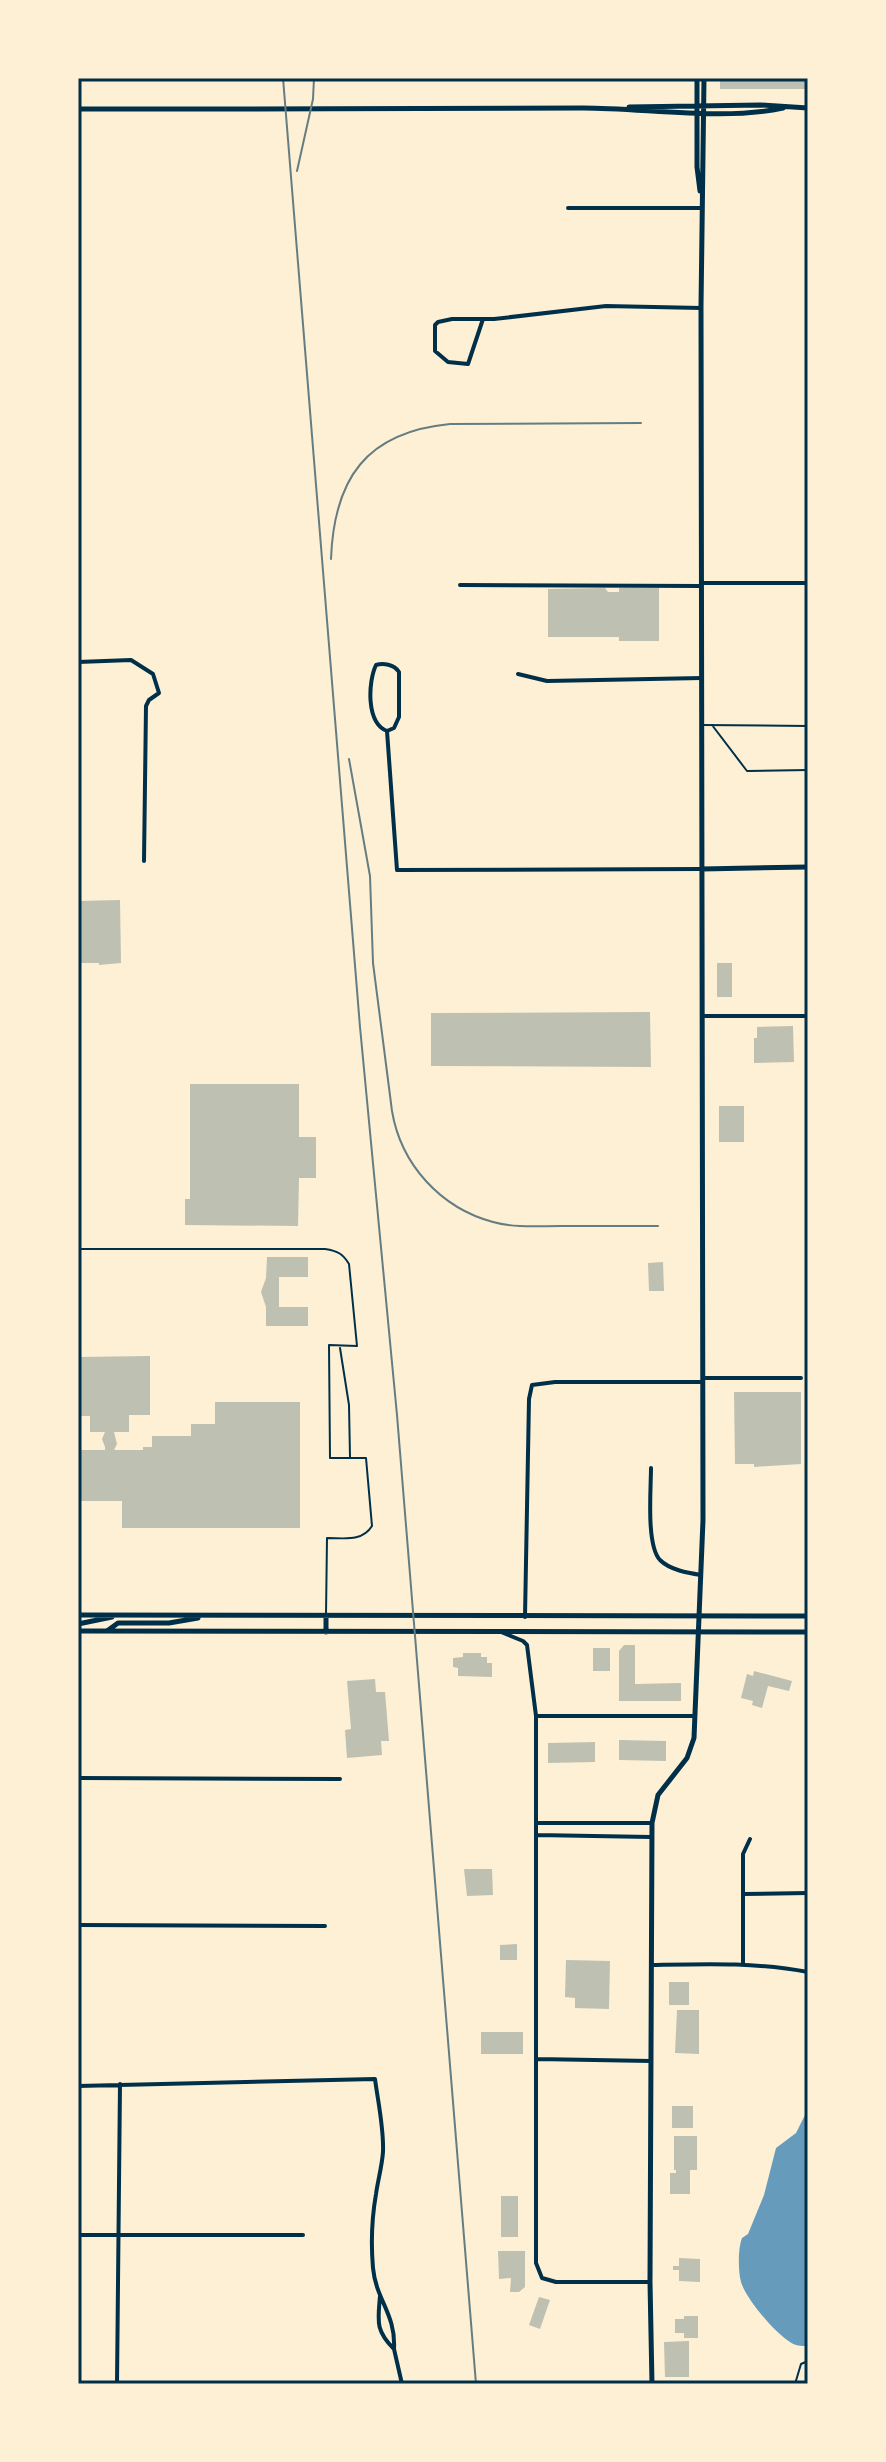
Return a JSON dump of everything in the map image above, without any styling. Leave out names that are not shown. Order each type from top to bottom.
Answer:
[{"type":"street","points":[[652,2384],[651,1837],[658,1795],[687,1758],[693,1744],[701,1575],[701,192],[704,172],[697,78]]},
{"type":"street","points":[[701,109],[704,78]]},
{"type":"street","points":[[78,109],[619,108],[644,105],[764,112],[808,108]]},
{"type":"street","points":[[568,208],[701,208]]},
{"type":"street","points":[[483,319],[468,364],[448,362],[435,351],[435,325],[438,322],[606,306],[701,308]]},
{"type":"street","points":[[460,585],[808,583]]},
{"type":"street","points":[[78,662],[131,660],[153,674],[159,693],[146,706],[144,861]]},
{"type":"street","points":[[381,663],[399,672],[399,717],[394,728],[387,731],[378,727],[373,716],[372,675],[376,665],[381,663]]},
{"type":"street","points":[[518,674],[547,681],[702,678]]},
{"type":"street","points":[[387,731],[397,870],[808,867]]},
{"type":"street","points":[[702,1016],[808,1016]]},
{"type":"street","points":[[525,1617],[529,1399],[532,1385],[555,1382],[801,1378]]},
{"type":"street","points":[[651,1468],[655,1552],[659,1559],[673,1568],[701,1575]]},
{"type":"street","points":[[78,1615],[808,1616]]},
{"type":"street","points":[[78,1624],[117,1615]]},
{"type":"street","points":[[107,1631],[118,1623],[169,1623],[207,1615]]},
{"type":"street","points":[[326,1616],[326,1632]]},
{"type":"street","points":[[78,1631],[808,1632]]},
{"type":"street","points":[[501,1632],[527,1645],[536,1716],[536,2263],[542,2278],[556,2282],[650,2282]]},
{"type":"street","points":[[536,1716],[695,1716]]},
{"type":"street","points":[[78,1778],[340,1779]]},
{"type":"street","points":[[536,1823],[652,1823]]},
{"type":"street","points":[[536,1835],[651,1837]]},
{"type":"street","points":[[743,1964],[743,1854],[750,1839]]},
{"type":"street","points":[[743,1894],[808,1893]]},
{"type":"street","points":[[78,1925],[325,1926]]},
{"type":"street","points":[[651,1965],[774,1965],[808,1972]]},
{"type":"street","points":[[537,2059],[651,2061]]},
{"type":"street","points":[[78,2086],[375,2079],[383,2152],[375,2200],[373,2266],[376,2288],[395,2331],[394,2349],[402,2384]]},
{"type":"street","points":[[117,2384],[120,2084]]},
{"type":"street","points":[[78,2235],[303,2235]]},
{"type":"street","points":[[380,2296],[378,2328],[394,2349]]},
{"type":"lane","points":[[702,725],[808,726]]},
{"type":"lane","points":[[712,725],[747,771],[808,770]]},
{"type":"lane","points":[[78,1249],[336,1250],[344,1256],[349,1264],[357,1346],[329,1345],[330,1458],[366,1458],[372,1526],[367,1534],[360,1537],[327,1538],[326,1616]]},
{"type":"lane","points":[[340,1346],[349,1405],[350,1458]]},
{"type":"path","points":[[795,2384],[801,2364],[808,2361]]},
{"type":"water","points":[[808,2109],[808,2346],[805,2346],[784,2338],[755,2306],[741,2282],[739,2260],[742,2238],[748,2234],[764,2195],[776,2148],[796,2133]]},
{"type":"building","points":[[720,78],[808,78],[808,89],[720,89]]},
{"type":"building","points":[[605,588],[608,592],[619,592],[619,588],[659,588],[659,641],[619,641],[619,637],[548,637],[548,589]]},
{"type":"building","points":[[120,900],[121,963],[78,963],[78,901]]},
{"type":"building","points":[[717,963],[732,963],[732,997],[717,997]]},
{"type":"building","points":[[650,1012],[651,1067],[431,1066],[431,1013]]},
{"type":"building","points":[[793,1026],[794,1062],[754,1063],[757,1027]]},
{"type":"building","points":[[190,1084],[299,1084],[299,1137],[316,1137],[316,1178],[299,1178],[298,1226],[185,1225],[185,1199],[190,1199]]},
{"type":"building","points":[[719,1106],[744,1106],[744,1142],[719,1142]]},
{"type":"building","points":[[267,1257],[308,1257],[308,1277],[279,1277],[279,1307],[308,1307],[308,1326],[266,1326],[266,1307],[261,1292],[266,1278]]},
{"type":"building","points":[[663,1262],[664,1291],[649,1291],[648,1263]]},
{"type":"building","points":[[150,1356],[150,1415],[129,1415],[129,1432],[114,1432],[117,1444],[114,1450],[152,1447],[152,1436],[191,1436],[191,1424],[215,1424],[215,1402],[300,1402],[300,1528],[122,1528],[122,1501],[78,1501],[78,1450],[105,1450],[102,1439],[105,1432],[90,1432],[90,1416],[78,1416],[78,1357]]},
{"type":"building","points":[[734,1392],[801,1392],[801,1464],[754,1467],[754,1464],[735,1464]]},
{"type":"building","points":[[624,1645],[635,1645],[635,1684],[681,1683],[681,1701],[619,1701],[619,1651]]},
{"type":"building","points":[[593,1648],[610,1648],[610,1671],[593,1671]]},
{"type":"building","points":[[463,1653],[481,1653],[481,1657],[487,1657],[487,1663],[492,1663],[492,1677],[458,1676],[458,1668],[453,1667],[453,1658],[463,1657]]},
{"type":"building","points":[[754,1671],[792,1681],[789,1691],[768,1686],[762,1708],[752,1705],[753,1701],[741,1698],[747,1674],[753,1676]]},
{"type":"building","points":[[375,1679],[376,1692],[385,1692],[389,1741],[381,1741],[382,1755],[347,1758],[345,1730],[351,1729],[347,1681]]},
{"type":"building","points":[[619,1740],[666,1741],[666,1761],[619,1760]]},
{"type":"building","points":[[595,1742],[595,1762],[548,1763],[548,1743]]},
{"type":"building","points":[[464,1869],[492,1869],[493,1895],[467,1896]]},
{"type":"building","points":[[517,1944],[517,1960],[500,1960],[500,1945]]},
{"type":"building","points":[[566,1960],[610,1961],[609,2009],[575,2008],[575,1998],[565,1997]]},
{"type":"building","points":[[669,1982],[689,1982],[689,2005],[669,2005]]},
{"type":"building","points":[[677,2010],[699,2010],[699,2054],[675,2053]]},
{"type":"building","points":[[481,2032],[523,2032],[523,2054],[481,2054]]},
{"type":"building","points":[[672,2106],[693,2106],[693,2128],[672,2128]]},
{"type":"building","points":[[674,2136],[697,2136],[697,2170],[690,2170],[690,2194],[670,2194],[670,2173],[676,2173]]},
{"type":"building","points":[[501,2196],[518,2196],[518,2237],[501,2237]]},
{"type":"building","points":[[498,2251],[525,2251],[525,2287],[519,2292],[510,2292],[511,2278],[499,2279]]},
{"type":"building","points":[[679,2258],[700,2259],[700,2282],[679,2281],[679,2270],[673,2270],[673,2266],[679,2266]]},
{"type":"building","points":[[539,2297],[550,2300],[540,2329],[529,2325]]},
{"type":"building","points":[[684,2316],[698,2316],[698,2338],[684,2338],[684,2333],[675,2333],[675,2319],[684,2319]]},
{"type":"building","points":[[689,2341],[689,2377],[665,2377],[664,2342]]},
{"type":"railway","points":[[283,78],[360,1027],[397,1415],[476,2384]]},
{"type":"railway","points":[[297,171],[313,99],[314,78]]},
{"type":"railway","points":[[331,559],[339,505],[348,483],[360,464],[376,449],[396,437],[450,424],[641,423]]},
{"type":"railway","points":[[349,759],[370,876],[373,963],[392,1111],[404,1149],[414,1166],[441,1195],[474,1215],[493,1222],[526,1226],[658,1226]]}]
